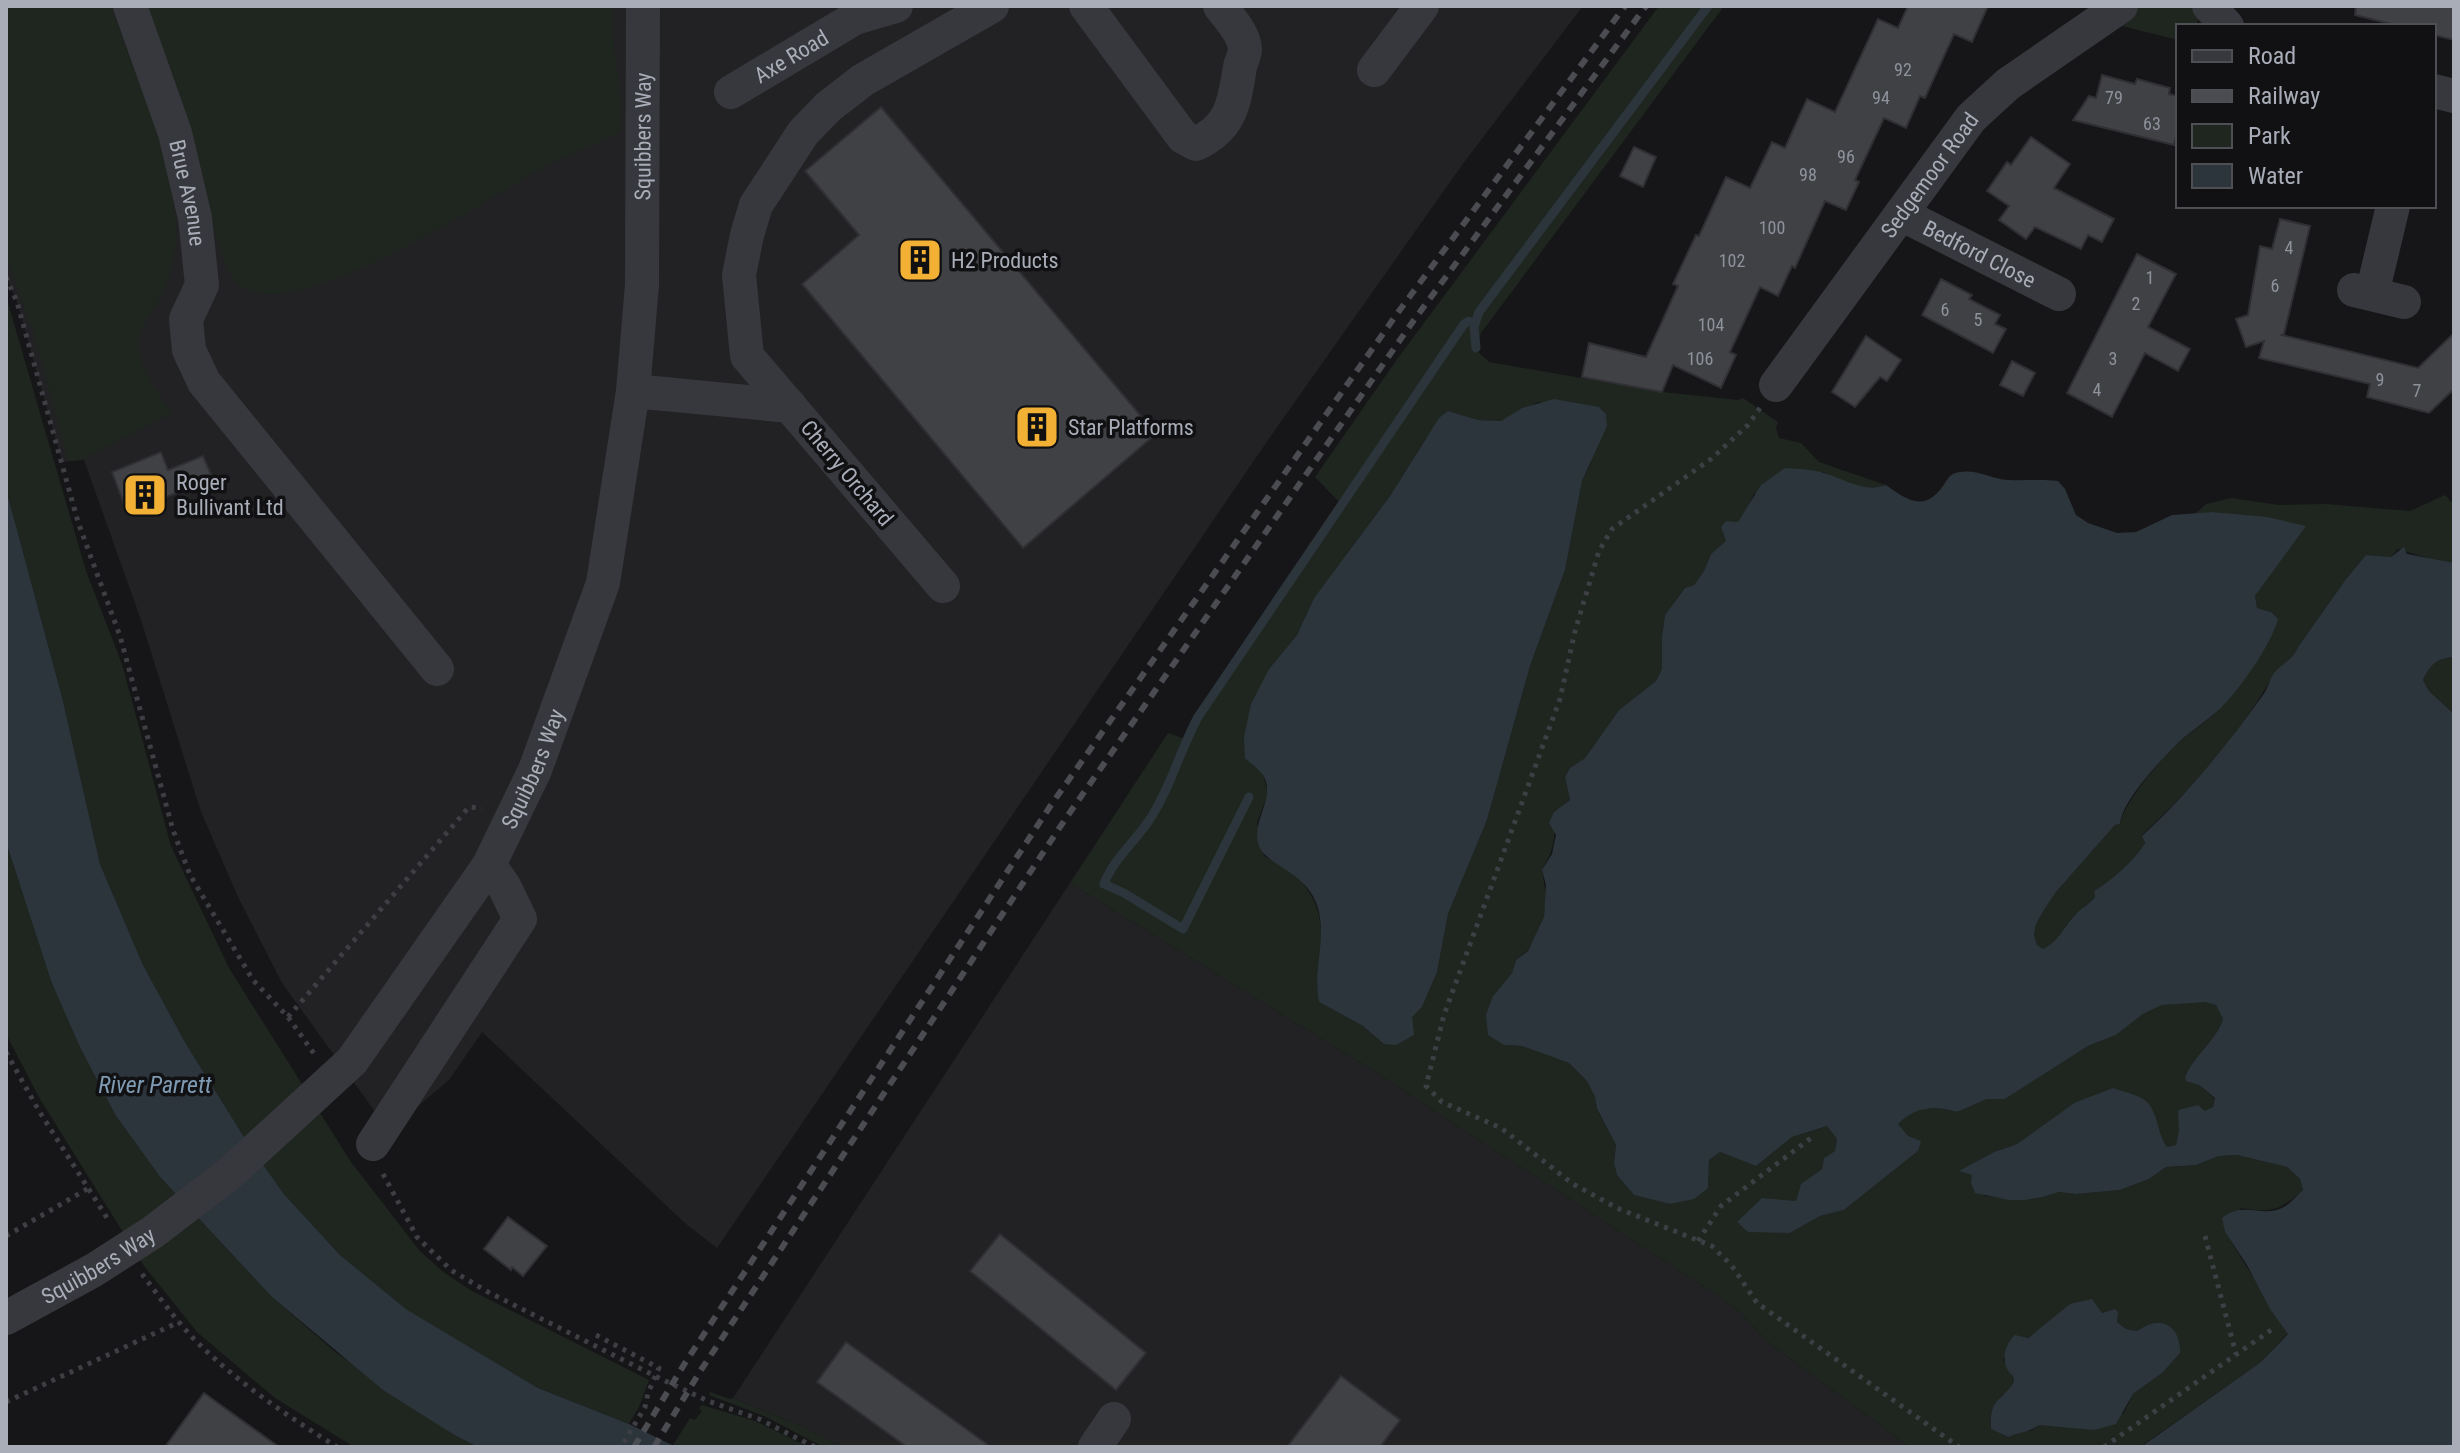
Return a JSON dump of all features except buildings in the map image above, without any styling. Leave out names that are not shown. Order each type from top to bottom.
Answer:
[{"type":"street","name":"Brue Avenue","points":[[130,6],[175,133],[195,218],[202,285],[186,319],[189,350],[204,382],[437,669]]},
{"type":"street","name":"Squibbers Way","points":[[6,1318],[94,1270],[153,1232],[230,1173],[352,1061],[489,865],[535,770],[603,583],[633,391],[642,285],[643,6]]},
{"type":"street","name":"Axe Road","points":[[731,92],[855,18],[896,6]]},
{"type":"street","points":[[790,406],[747,356],[739,275],[756,205],[803,133],[828,107],[863,80],[992,6]]},
{"type":"street","points":[[1086,6],[1183,137],[1196,144],[1207,139],[1225,123],[1236,97],[1245,49],[1238,29],[1220,6]]},
{"type":"street","points":[[1374,70],[1422,6]]},
{"type":"street","name":"Sedgemoor Road","points":[[1776,385],[1971,118],[2026,71],[2121,6]]},
{"type":"street","points":[[2209,6],[2225,24]]},
{"type":"street","points":[[2377,296],[2393,208]]},
{"type":"street","name":"Bedford Close","points":[[1901,214],[2059,294]]},
{"type":"street","name":"Cherry Orchard","points":[[633,391],[790,406],[943,586]]},
{"type":"street","points":[[373,1144],[520,919],[504,886],[489,865]]},
{"type":"street","points":[[1095,1447],[1114,1419]]},
{"type":"path","points":[[6,277],[17,302],[78,522],[120,636],[190,875],[253,980],[288,1017],[309,1046]]},
{"type":"path","points":[[1776,385],[1748,425],[1711,459],[1612,529],[1599,551],[1575,631],[1560,699],[1444,1015],[1426,1086],[1442,1102],[1501,1128],[1573,1184],[1617,1208],[1712,1246],[1732,1266],[1757,1303],[1959,1447]]},
{"type":"path","points":[[288,1017],[469,807],[495,808]]},
{"type":"path","points":[[1698,1241],[1721,1206],[1811,1138]]},
{"type":"path","points":[[373,1144],[377,1163],[417,1237],[451,1270],[488,1292],[657,1377],[708,1401],[759,1419],[815,1447]]},
{"type":"path","points":[[6,1236],[89,1188]]},
{"type":"path","points":[[2205,1236],[2236,1354]]},
{"type":"path","points":[[6,1402],[179,1321]]},
{"type":"path","points":[[2104,1447],[2274,1328]]},
{"type":"path","points":[[596,1335],[659,1368],[645,1407],[621,1447]]},
{"type":"shaded area","points":[[6,6],[1583,6],[1462,165],[1266,443],[717,1248],[686,1224],[482,1032],[449,1080],[389,1131],[282,983],[239,899],[201,812],[141,620],[84,460],[62,462],[17,302],[6,277]]},
{"type":"shaded area","points":[[1070,883],[1369,1068],[1717,1295],[1738,1310],[1769,1343],[1910,1447],[842,1447],[733,1398]]},
{"type":"green space","points":[[6,6],[111,6],[154,121],[172,192],[176,230],[172,268],[163,293],[144,327],[139,348],[147,374],[172,413],[84,459],[68,461],[36,339],[6,256]]},
{"type":"green space","points":[[144,6],[612,6],[621,132],[548,166],[387,256],[340,277],[297,291],[261,294],[236,282],[225,264],[198,168]]},
{"type":"green space","points":[[1659,6],[1724,6],[1481,333],[1477,351],[1489,362],[1662,392],[1743,398],[1778,422],[1779,438],[1801,443],[1819,462],[1886,485],[1861,487],[1823,472],[1754,494],[1727,541],[1711,554],[1694,585],[1685,588],[1665,615],[1662,669],[1656,681],[1619,710],[1585,758],[1570,768],[1565,777],[1570,800],[1554,812],[1553,842],[1542,870],[1546,895],[1544,917],[1527,951],[1516,960],[1512,973],[1493,996],[1504,1045],[1522,1046],[1569,1063],[1587,1081],[1597,1110],[1616,1145],[1614,1163],[1617,1175],[1634,1195],[1670,1204],[1708,1188],[1709,1160],[1720,1152],[1756,1166],[1792,1137],[1827,1126],[1837,1139],[1835,1151],[1824,1158],[1822,1169],[1801,1185],[1796,1202],[1763,1198],[1738,1222],[1790,1233],[1820,1216],[1844,1210],[1918,1151],[1897,1124],[1910,1114],[1932,1108],[1957,1112],[1987,1099],[2005,1099],[2088,1046],[2116,1035],[2143,1014],[2162,1005],[2205,1001],[2216,1005],[2223,1019],[2220,1027],[2185,1077],[2215,1099],[2213,1107],[2179,1130],[2176,1145],[2167,1147],[2161,1138],[2150,1105],[2074,1103],[2017,1144],[1994,1152],[1960,1171],[1972,1174],[1984,1196],[2025,1200],[2059,1192],[2076,1194],[2120,1190],[2149,1179],[2166,1167],[2196,1165],[2219,1156],[2237,1155],[2287,1167],[2300,1179],[2303,1190],[2275,1209],[2241,1208],[2225,1232],[2288,1333],[2261,1362],[2140,1447],[1910,1447],[1769,1343],[1738,1310],[1717,1295],[1369,1068],[1070,883],[1168,733],[1188,740],[1198,717],[1341,504],[1315,477],[1398,358]],"holes":[[[1538,402],[1599,407],[1606,414],[1582,481],[1565,570],[1530,666],[1487,820],[1448,914],[1437,972],[1422,1007],[1384,1044],[1363,1026],[1319,1002],[1317,985],[1322,939],[1317,909],[1304,885],[1264,856],[1257,823],[1268,793],[1263,775],[1269,669],[1297,635],[1314,598],[1448,411],[1478,420],[1501,421]],[[2070,1304],[2096,1307],[2102,1313],[2115,1309],[2117,1322],[2126,1329],[2137,1331],[2146,1325],[2162,1373],[2133,1394],[2124,1413],[2061,1426],[2039,1425],[2031,1431],[2021,1431],[2008,1437],[1991,1429],[1994,1406],[2014,1382],[2003,1360],[2007,1352],[2061,1314]]]},
{"type":"green space","points":[[2139,6],[2190,6],[2199,16],[2197,24],[2176,24],[2176,40],[2114,24],[2130,9]]},
{"type":"green space","points":[[6,296],[86,571],[122,664],[171,846],[229,968],[351,1162],[419,1250],[470,1290],[649,1380],[629,1424],[538,1388],[406,1309],[340,1255],[283,1193],[186,1044],[143,965],[100,864],[62,697],[6,489]]},
{"type":"green space","points":[[2445,495],[2454,505],[2454,563],[2398,549],[2391,557],[2366,555],[2293,656],[2274,674],[2229,742],[2196,781],[2142,835],[2145,843],[2135,856],[2094,891],[2095,897],[2075,915],[2054,942],[2043,950],[2037,945],[2034,935],[2036,924],[2056,892],[2115,825],[2120,824],[2135,794],[2162,759],[2224,704],[2275,627],[2271,612],[2257,608],[2255,596],[2305,526],[2212,512],[2195,514],[2206,504],[2231,498],[2279,505],[2326,504],[2410,511]]},
{"type":"green space","points":[[2454,657],[2454,714],[2429,691],[2423,680],[2435,663]]},
{"type":"green space","points":[[6,842],[51,981],[116,1116],[161,1178],[272,1297],[334,1351],[456,1436],[478,1447],[354,1447],[275,1398],[197,1332],[144,1266],[40,1099],[6,1034]]},
{"type":"green space","points":[[710,1392],[733,1398],[801,1426],[842,1447],[823,1447],[764,1416],[709,1395]]},
{"type":"green space","points":[[702,1405],[755,1421],[809,1447],[673,1445],[690,1418],[695,1420],[702,1411],[699,1408]]},
{"type":"water","points":[[1554,399],[1599,407],[1606,414],[1607,426],[1582,481],[1565,570],[1530,666],[1487,820],[1448,914],[1437,972],[1422,1007],[1412,1017],[1414,1035],[1396,1045],[1384,1044],[1363,1026],[1319,1002],[1317,978],[1321,930],[1317,905],[1305,885],[1269,858],[1259,846],[1258,828],[1267,792],[1263,775],[1245,758],[1244,737],[1251,704],[1269,669],[1297,635],[1314,598],[1390,496],[1439,418],[1448,411],[1478,420],[1501,421],[1522,408]]},
{"type":"water","points":[[1785,468],[1820,472],[1862,486],[1886,485],[1905,498],[1919,501],[1932,497],[1950,477],[1960,472],[2008,480],[2058,481],[2065,489],[2076,515],[2088,523],[2117,533],[2136,532],[2172,515],[2212,512],[2267,517],[2306,526],[2255,596],[2257,608],[2271,612],[2278,619],[2262,654],[2221,708],[2178,743],[2150,773],[2127,805],[2120,824],[2115,825],[2056,892],[2036,924],[2034,935],[2037,945],[2043,949],[2093,900],[2094,891],[2135,856],[2145,843],[2142,836],[2221,751],[2265,693],[2274,673],[2293,655],[2366,555],[2391,557],[2404,547],[2407,554],[2454,563],[2454,657],[2435,663],[2423,680],[2429,691],[2454,714],[2454,1447],[2141,1447],[2261,1362],[2288,1334],[2225,1232],[2222,1218],[2238,1210],[2268,1211],[2289,1204],[2303,1190],[2300,1179],[2287,1167],[2237,1155],[2219,1156],[2196,1165],[2166,1167],[2149,1179],[2120,1190],[2076,1194],[2059,1192],[2025,1200],[1975,1193],[1972,1175],[1959,1171],[1994,1152],[2017,1144],[2074,1103],[2113,1088],[2146,1101],[2167,1147],[2176,1145],[2178,1110],[2198,1105],[2205,1111],[2213,1107],[2215,1098],[2199,1085],[2186,1081],[2185,1077],[2220,1027],[2223,1019],[2216,1005],[2205,1002],[2162,1005],[2143,1014],[2116,1035],[2088,1046],[2005,1099],[1987,1099],[1957,1112],[1933,1108],[1911,1114],[1898,1124],[1908,1136],[1921,1141],[1918,1151],[1844,1210],[1820,1216],[1790,1233],[1748,1232],[1737,1222],[1762,1198],[1796,1201],[1801,1184],[1822,1169],[1824,1158],[1835,1151],[1837,1139],[1827,1126],[1792,1137],[1756,1166],[1720,1152],[1709,1160],[1708,1188],[1694,1199],[1670,1204],[1634,1195],[1617,1175],[1614,1163],[1616,1145],[1597,1109],[1587,1081],[1569,1063],[1522,1046],[1504,1045],[1488,1035],[1486,1015],[1493,996],[1512,973],[1516,960],[1528,951],[1544,917],[1546,885],[1542,870],[1552,854],[1556,835],[1549,823],[1554,812],[1570,800],[1565,777],[1570,768],[1585,758],[1619,710],[1656,681],[1662,669],[1665,615],[1685,588],[1694,585],[1711,554],[1726,541],[1721,527],[1726,521],[1738,522],[1761,485]]},
{"type":"water","name":"River Parrett","points":[[6,489],[62,697],[100,864],[143,965],[186,1044],[283,1193],[340,1255],[406,1309],[538,1388],[629,1424],[676,1447],[478,1447],[456,1436],[383,1390],[272,1297],[161,1178],[116,1116],[80,1047],[51,981],[6,842]]},
{"type":"water","points":[[2092,1299],[2102,1313],[2115,1309],[2118,1312],[2117,1322],[2126,1329],[2137,1331],[2154,1323],[2168,1325],[2177,1335],[2180,1353],[2162,1373],[2133,1394],[2116,1424],[2094,1430],[2039,1425],[2008,1437],[1991,1429],[1994,1406],[2014,1382],[2005,1361],[2011,1339],[2015,1335],[2028,1338],[2070,1304]]},
{"type":"waterway","points":[[1476,348],[1474,327],[1479,312],[1708,6]]},
{"type":"waterway","points":[[1249,797],[1183,929],[1104,884],[1113,866],[1157,807],[1198,717],[1464,324],[1469,321]]},
{"type":"railway","points":[[634,1447],[685,1363],[1051,805],[1399,311],[1625,6]]},
{"type":"railway","points":[[654,1447],[701,1370],[1066,818],[1414,320],[1646,6]]},
{"type":"place","name":"H2 Products","points":[[920,260]]},
{"type":"place","name":"Star Platforms","points":[[1037,427]]},
{"type":"place","name":"Roger Bullivant Ltd","points":[[145,495]]}]
